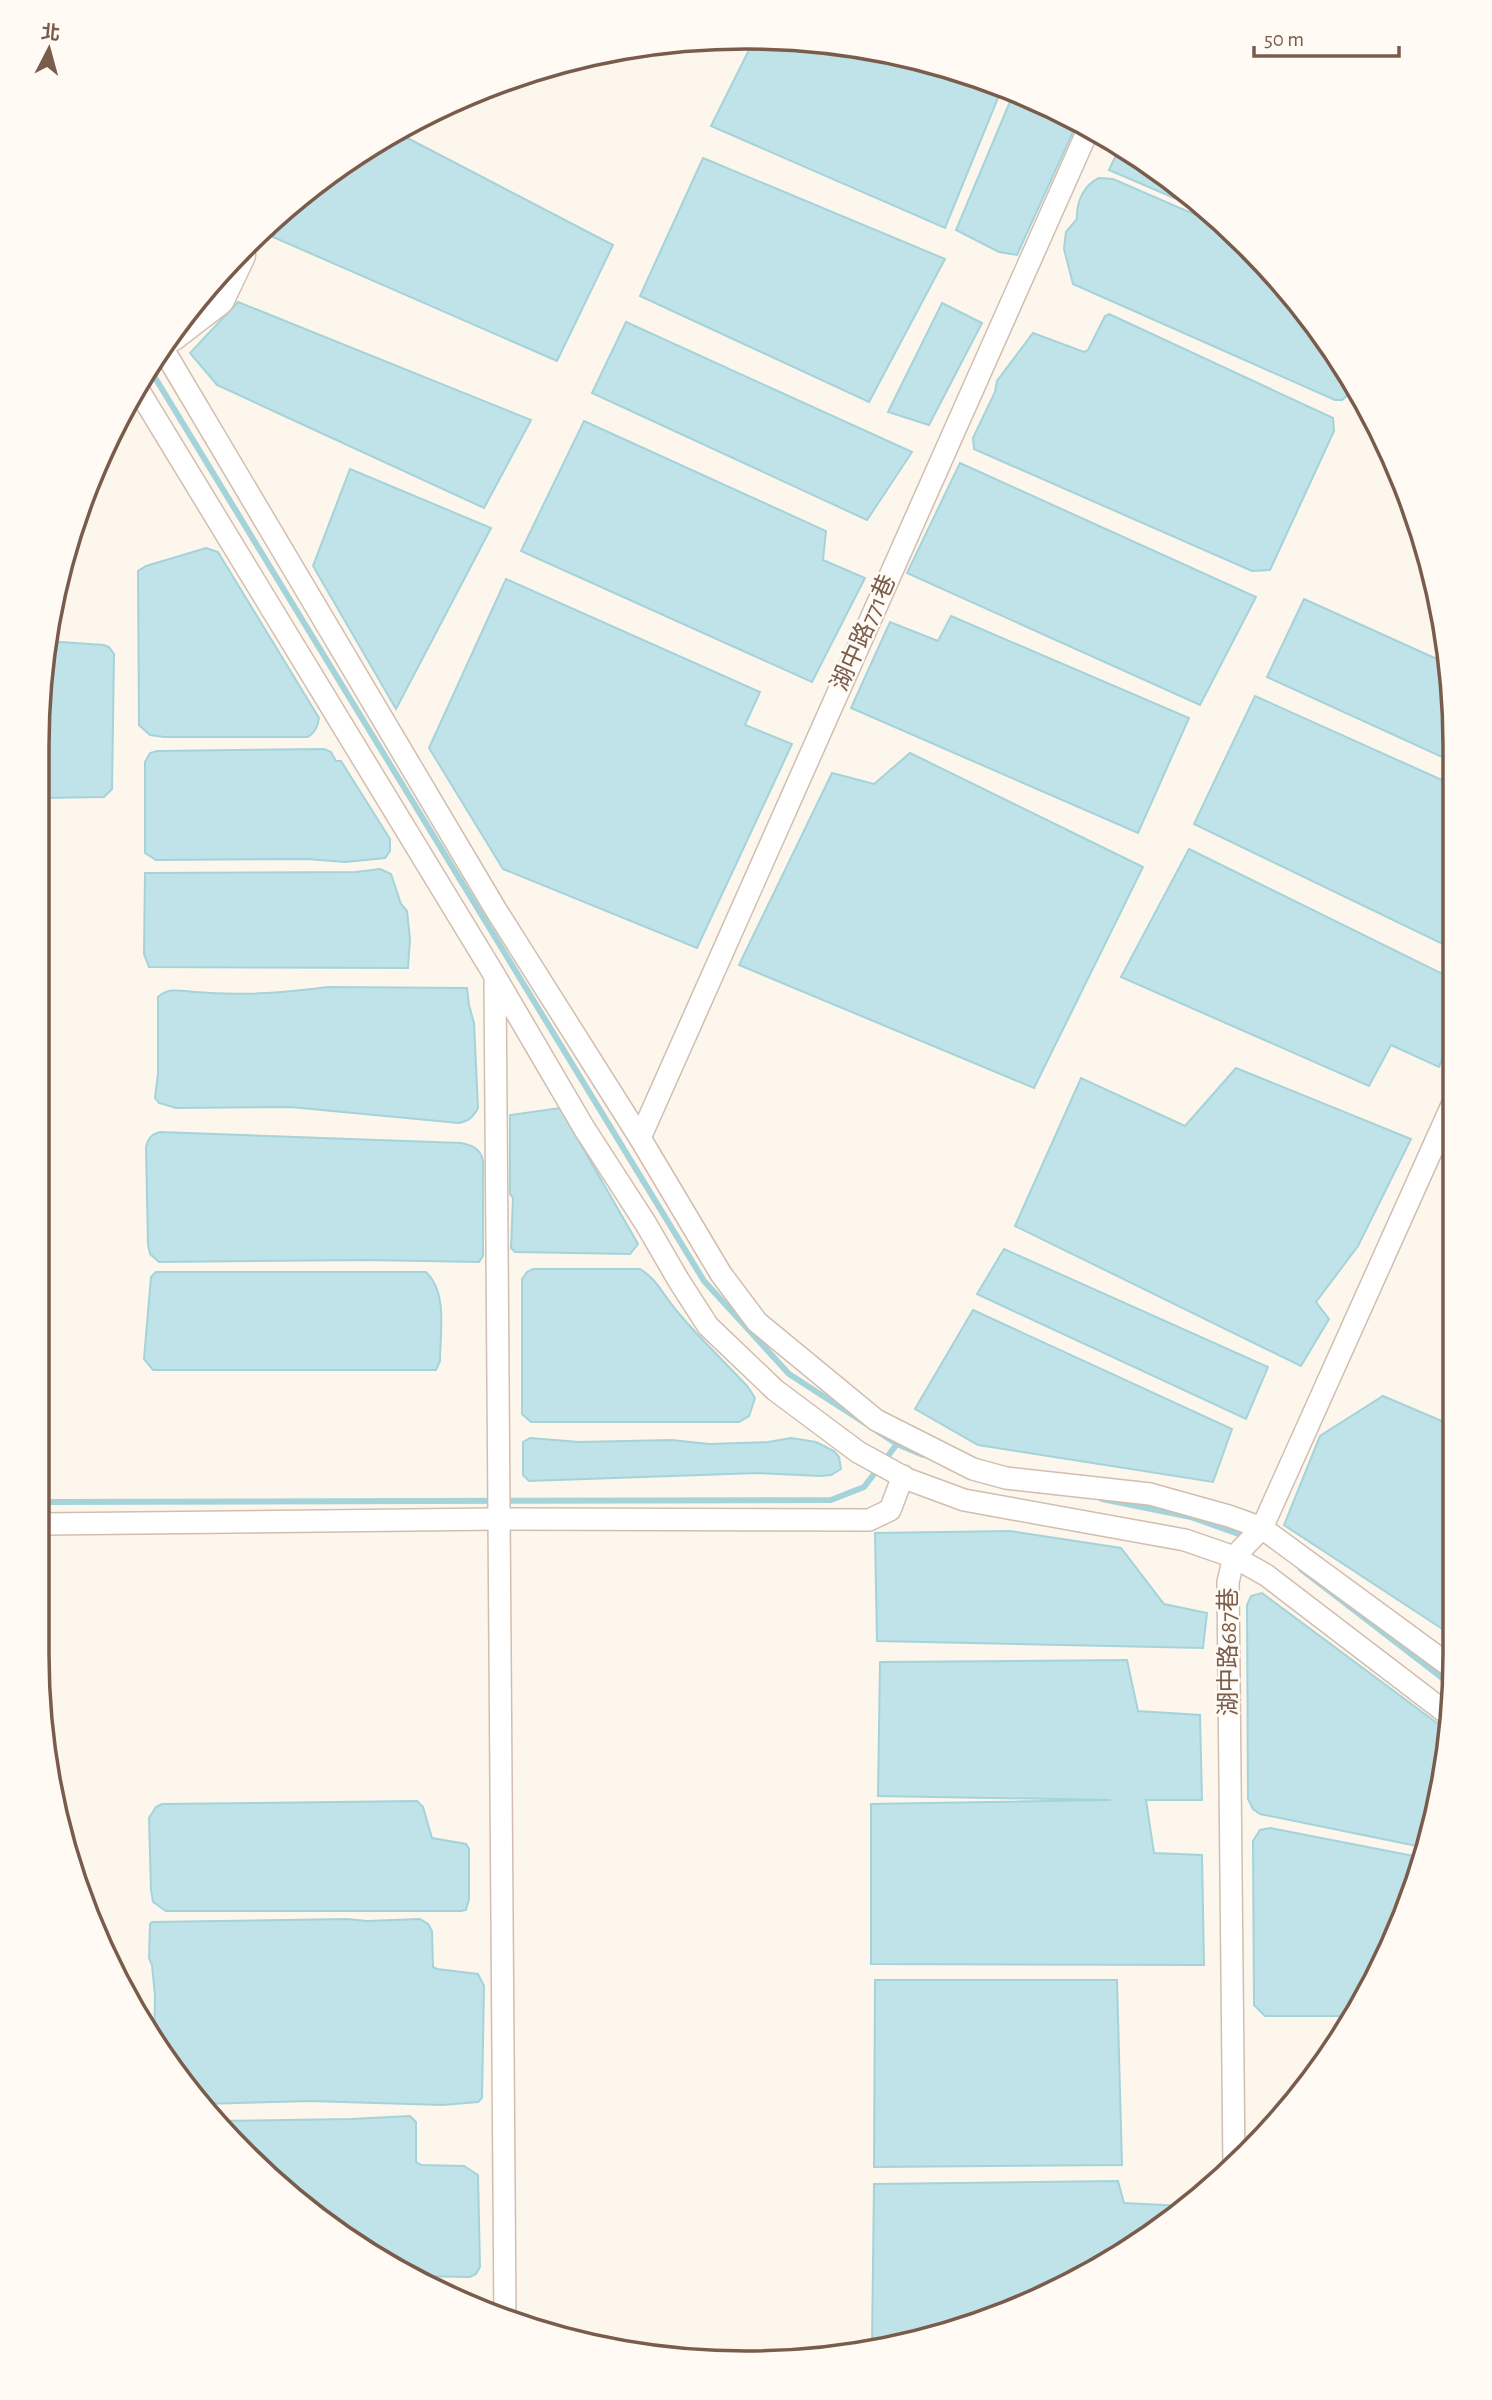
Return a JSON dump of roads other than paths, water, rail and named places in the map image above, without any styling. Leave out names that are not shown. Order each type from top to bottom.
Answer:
[{"type":"street","name":"湖中路771巷","points":[[640,1138],[1085,137]]},
{"type":"street","points":[[201,312],[218,299],[226,281]]},
{"type":"street","points":[[168,357],[496,910],[722,1274],[757,1322],[876,1419],[973,1469],[1006,1478],[1150,1494],[1230,1516],[1262,1528],[1443,1661]]},
{"type":"street","points":[[142,396],[495,976],[584,1128],[708,1325],[775,1390],[859,1452],[903,1476],[964,1500],[1185,1539],[1234,1557],[1266,1575],[1441,1708]]},
{"type":"street","points":[[495,976],[505,2308]]},
{"type":"street","name":"湖中路687巷","points":[[1234,2152],[1228,1582],[1234,1557],[1262,1528],[1443,1125]]},
{"type":"street","points":[[49,1524],[498,1519],[869,1520],[890,1510],[903,1476]]},
{"type":"water","points":[[749,49],[792,50],[882,62],[998,97],[945,228],[711,126]]},
{"type":"water","points":[[1013,102],[1073,131],[1017,255],[999,252],[956,230],[1009,104]]},
{"type":"water","points":[[407,138],[613,245],[557,361],[273,237],[286,222],[322,193],[359,166]]},
{"type":"water","points":[[1116,155],[1179,200],[1109,170]]},
{"type":"water","points":[[703,158],[945,259],[869,402],[640,296]]},
{"type":"water","points":[[1099,178],[1113,179],[1199,216],[1206,222],[1270,286],[1326,359],[1348,395],[1342,400],[1335,400],[1073,284],[1064,249],[1066,232],[1077,219],[1082,195]]},
{"type":"water","points":[[238,302],[531,420],[484,508],[217,385],[190,353]]},
{"type":"water","points":[[942,303],[982,323],[929,425],[888,412]]},
{"type":"water","points":[[1109,314],[1333,418],[1334,431],[1270,570],[1252,571],[974,449],[973,438],[995,392],[997,381],[1033,333],[1084,352],[1088,350],[1105,316]]},
{"type":"water","points":[[626,322],[912,452],[867,520],[592,393]]},
{"type":"water","points":[[584,421],[826,531],[823,560],[865,578],[812,682],[521,551]]},
{"type":"water","points":[[960,463],[1256,597],[1200,705],[907,573]]},
{"type":"water","points":[[350,469],[491,528],[396,709],[313,566]]},
{"type":"water","points":[[206,548],[218,552],[319,718],[316,729],[308,737],[164,737],[150,735],[139,725],[138,571],[146,566]]},
{"type":"water","points":[[506,579],[760,692],[745,725],[792,744],[697,948],[503,869],[429,748]]},
{"type":"water","points":[[1304,599],[1437,659],[1442,700],[1443,757],[1267,677]]},
{"type":"water","points":[[951,616],[1189,718],[1138,833],[851,708],[890,622],[938,641]]},
{"type":"water","points":[[57,642],[104,645],[114,654],[112,789],[104,797],[49,798],[50,700]]},
{"type":"water","points":[[1255,696],[1443,781],[1443,944],[1194,824]]},
{"type":"water","points":[[324,749],[331,752],[336,761],[341,761],[390,839],[390,851],[385,858],[345,862],[307,859],[156,860],[145,853],[145,762],[150,753]]},
{"type":"water","points":[[910,753],[1143,867],[1034,1088],[739,965],[832,773],[874,784]]},
{"type":"water","points":[[1189,849],[1443,974],[1443,1056],[1439,1067],[1391,1045],[1369,1086],[1121,977]]},
{"type":"water","points":[[380,869],[391,874],[401,904],[407,911],[410,939],[408,968],[149,967],[144,954],[145,873],[356,872]]},
{"type":"water","points":[[328,987],[467,988],[474,1023],[478,1108],[472,1116],[459,1123],[290,1107],[176,1108],[159,1103],[155,1098],[158,1073],[158,997],[162,994],[175,990],[228,994]]},
{"type":"water","points":[[1236,1068],[1411,1139],[1358,1246],[1316,1302],[1329,1319],[1301,1366],[1015,1226],[1081,1078],[1185,1126]]},
{"type":"water","points":[[560,1108],[638,1244],[630,1254],[515,1252],[511,1248],[513,1198],[510,1194],[510,1115]]},
{"type":"water","points":[[160,1132],[469,1145],[478,1151],[483,1161],[483,1256],[479,1262],[159,1262],[150,1254],[148,1245],[146,1147],[151,1137]]},
{"type":"water","points":[[1004,1249],[1268,1367],[1246,1419],[977,1294]]},
{"type":"water","points":[[533,1269],[640,1269],[646,1273],[693,1330],[748,1387],[755,1398],[749,1416],[739,1422],[531,1422],[522,1414],[522,1279]]},
{"type":"water","points":[[156,1272],[426,1272],[433,1280],[440,1302],[440,1361],[436,1370],[153,1370],[144,1359],[151,1277]]},
{"type":"water","points":[[973,1310],[1232,1429],[1213,1482],[978,1445],[915,1409]]},
{"type":"water","points":[[1383,1396],[1443,1422],[1443,1629],[1284,1525],[1320,1436]]},
{"type":"water","points":[[530,1438],[579,1442],[672,1440],[709,1444],[768,1442],[791,1438],[816,1442],[834,1451],[839,1457],[841,1469],[831,1475],[820,1476],[758,1473],[529,1481],[523,1475],[523,1442]]},
{"type":"water","points":[[1010,1531],[1121,1548],[1164,1604],[1207,1613],[1203,1648],[877,1641],[875,1533]]},
{"type":"water","points":[[1262,1593],[1439,1725],[1430,1790],[1416,1846],[1260,1814],[1253,1809],[1248,1799],[1247,1605],[1251,1596]]},
{"type":"water","points":[[1127,1660],[1138,1711],[1200,1715],[1202,1800],[1146,1800],[1154,1853],[1202,1855],[1204,1965],[871,1964],[871,1804],[1111,1800],[878,1796],[880,1662]]},
{"type":"water","points":[[417,1801],[423,1807],[432,1838],[466,1844],[469,1849],[469,1899],[466,1910],[166,1911],[153,1902],[149,1818],[156,1807],[162,1804]]},
{"type":"water","points":[[1270,1828],[1413,1856],[1390,1921],[1341,2016],[1265,2016],[1254,2005],[1253,1841],[1260,1830]]},
{"type":"water","points":[[420,1919],[428,1924],[432,1931],[433,1967],[478,1974],[484,1986],[482,2098],[478,2102],[442,2105],[310,2101],[214,2104],[154,2022],[155,1996],[149,1958],[152,1922]]},
{"type":"water","points":[[875,1980],[1117,1980],[1122,2165],[874,2167]]},
{"type":"water","points":[[410,2116],[416,2122],[416,2162],[421,2165],[464,2166],[478,2175],[480,2267],[476,2274],[470,2277],[433,2276],[397,2258],[359,2234],[286,2178],[228,2121]]},
{"type":"water","points":[[1118,2181],[1124,2203],[1172,2205],[1094,2258],[1013,2298],[926,2327],[872,2340],[874,2184]]},
{"type":"waterway","points":[[155,377],[704,1281],[789,1374],[865,1423]]},
{"type":"waterway","points":[[877,1431],[897,1444],[923,1455]]},
{"type":"waterway","points":[[49,1502],[831,1500],[864,1487],[897,1444]]},
{"type":"waterway","points":[[1102,1499],[1191,1517],[1247,1537]]},
{"type":"waterway","points":[[1301,1569],[1442,1678]]}]
